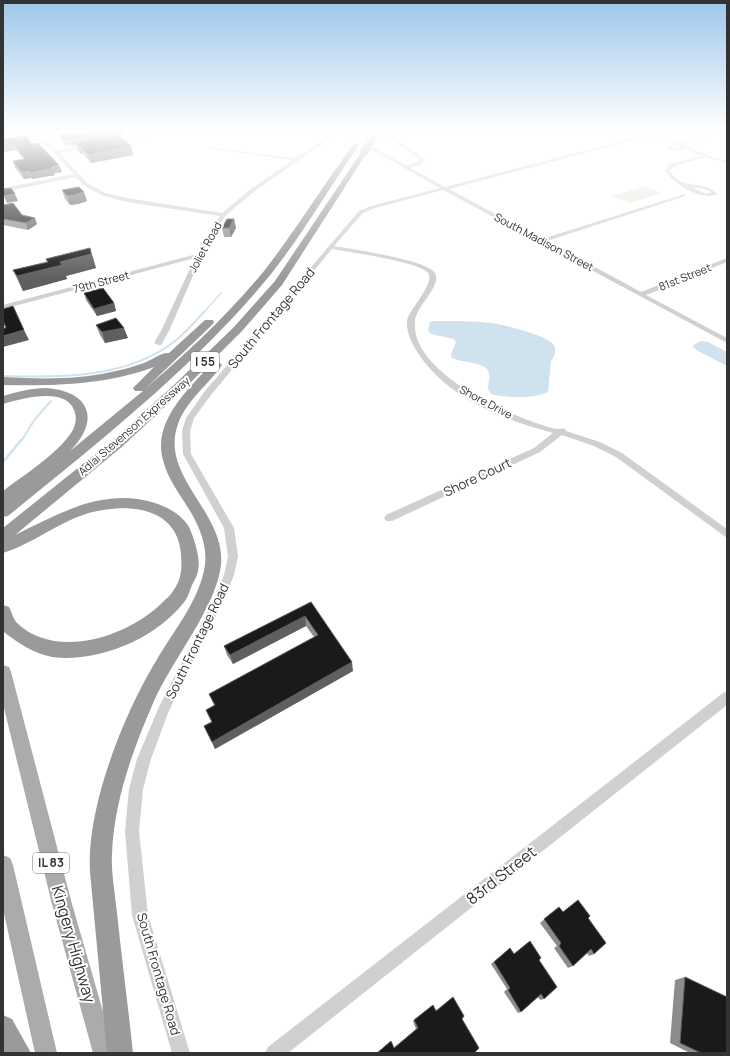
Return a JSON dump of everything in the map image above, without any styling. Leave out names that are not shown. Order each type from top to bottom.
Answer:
[{"type":"highway","name":"Adlai Stevenson Expressway","points":[[3,512],[96,438],[187,358],[252,290],[282,253],[336,180]]},
{"type":"highway","name":"Adlai Stevenson Expressway","points":[[3,536],[119,442],[179,387],[238,329],[280,283],[341,180]]},
{"type":"highway","points":[[3,498],[122,404],[229,304],[271,260],[282,253]]},
{"type":"highway","points":[[120,1053],[101,855],[105,816],[125,746],[150,688],[202,598],[214,563],[213,546],[208,531],[202,516],[174,472],[167,450],[167,439],[171,425],[177,414],[267,304],[280,283]]},
{"type":"highway","points":[[3,381],[53,382],[113,375],[139,368],[163,358],[186,344]]},
{"type":"highway","points":[[3,547],[129,446],[216,365]]},
{"type":"highway","points":[[3,400],[31,393],[46,392],[68,397],[76,402],[80,407],[83,416],[78,432],[70,443],[35,474]]},
{"type":"highway","points":[[3,547],[75,512],[95,506],[116,503],[136,503],[168,515],[179,523],[190,546],[192,560],[190,576],[182,592],[159,618],[120,640],[96,648],[74,651],[54,650],[36,646],[25,640],[11,627],[3,612]]},
{"type":"highway","points":[[3,1028],[18,1053]]},
{"type":"main road","name":"Kingery Highway","points":[[3,672],[62,904],[104,1053]]},
{"type":"main road","points":[[3,865],[46,1053]]},
{"type":"street","points":[[3,190],[51,180]]},
{"type":"street","points":[[82,180],[90,188],[112,197],[223,215]]},
{"type":"street","name":"Joliet Road","points":[[158,343],[165,331],[199,255],[223,215],[266,180]]},
{"type":"street","name":"South Madison Street","points":[[430,180],[727,341]]},
{"type":"street","points":[[445,189],[478,180]]},
{"type":"street","points":[[677,180],[687,187]]},
{"type":"street","name":"South Frontage Road","points":[[181,1053],[140,915],[132,831],[136,789],[144,759],[163,711],[220,597],[229,575],[232,556],[229,528],[187,454],[186,431],[190,418],[208,393],[351,222],[366,209],[445,189]]},
{"type":"street","points":[[542,241],[683,195]]},
{"type":"street","name":"Shore Drive","points":[[330,247],[419,264],[428,269],[433,275],[434,282],[413,314],[411,323],[417,345],[428,360],[450,382],[482,403],[517,419],[562,431],[599,444],[619,455],[727,534]]},
{"type":"street","name":"79th Street","points":[[3,307],[199,255]]},
{"type":"street","name":"81st Street","points":[[642,294],[727,260]]},
{"type":"street","name":"Shore Court","points":[[389,518],[537,450],[562,431]]},
{"type":"street","name":"83rd Street","points":[[274,1053],[727,697]]},
{"type":"shaded area","points":[[645,186],[662,193],[630,203],[612,196]]},
{"type":"water","points":[[471,321],[492,323],[524,331],[549,341],[553,344],[555,350],[551,361],[548,392],[528,397],[491,394],[488,389],[489,373],[487,369],[478,364],[452,358],[451,354],[456,342],[454,339],[431,334],[428,331],[430,322]]},
{"type":"water","points":[[700,341],[708,342],[727,352],[727,366],[698,351],[692,346]]},
{"type":"building","points":[[79,187],[84,192],[75,195],[67,196],[62,190]]},
{"type":"building","points":[[11,188],[15,194],[4,196],[3,189]]},
{"type":"building","points":[[13,203],[22,215],[35,218],[26,223],[3,219],[3,205]]},
{"type":"building","points":[[227,219],[234,219],[229,228],[222,228]]},
{"type":"building","points":[[90,248],[91,254],[60,262],[62,265],[17,276],[13,270],[48,262],[46,259]]},
{"type":"building","points":[[103,288],[114,303],[94,309],[84,293]]},
{"type":"building","points":[[13,306],[24,330],[3,336],[3,328],[6,328],[3,321],[3,309]]},
{"type":"building","points":[[116,318],[124,328],[102,332],[96,325]]},
{"type":"building","points":[[311,602],[352,662],[212,742],[204,726],[212,722],[206,710],[215,705],[209,694],[318,635],[305,616],[230,655],[224,646]]},
{"type":"building","points":[[578,900],[590,916],[588,918],[606,943],[594,954],[591,949],[573,966],[559,946],[561,943],[544,919],[559,907],[563,912]]},
{"type":"building","points":[[530,941],[541,958],[539,960],[557,987],[544,999],[541,994],[521,1012],[508,990],[510,988],[494,962],[510,948],[514,954]]},
{"type":"building","points":[[685,977],[727,997],[727,1053],[701,1053],[680,1043]]},
{"type":"building","points":[[453,997],[464,1016],[462,1019],[479,1048],[474,1053],[377,1053],[391,1041],[394,1048],[418,1028],[414,1020],[433,1005],[436,1011]]},
{"type":"waterway","points":[[203,313],[221,293]]},
{"type":"waterway","points":[[3,376],[70,376],[114,369],[135,363],[155,354],[174,342],[204,312]]},
{"type":"waterway","points":[[22,440],[35,419],[51,401]]},
{"type":"waterway","points":[[3,462],[22,439]]}]
